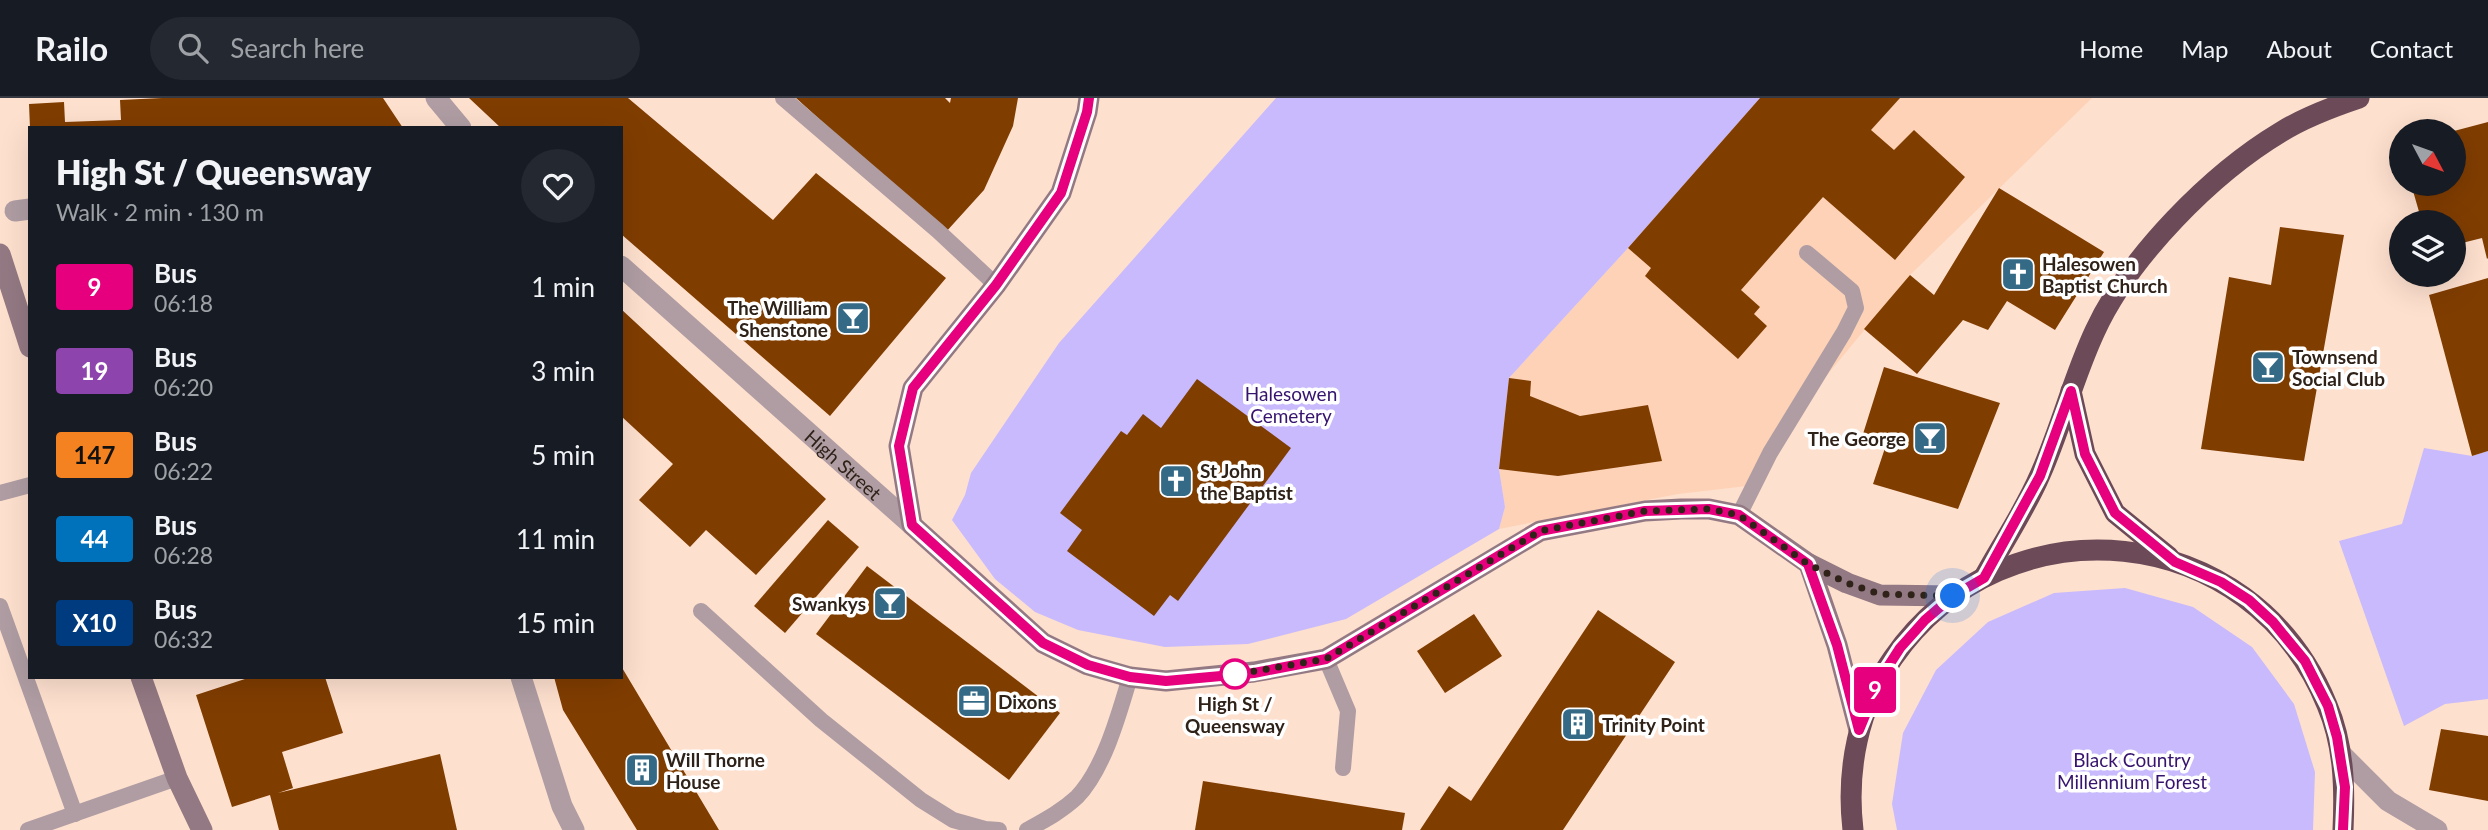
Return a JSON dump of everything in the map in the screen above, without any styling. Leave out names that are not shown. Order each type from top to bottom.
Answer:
[{"type":"highway","points":[[1984,578],[2040,476],[2095,330],[2118,290],[2144,255],[2169,227],[2246,156],[2281,131],[2336,102],[2359,98]]},
{"type":"highway","points":[[2071,391],[2085,454],[2115,513],[2175,562]]},
{"type":"highway","points":[[1853,830],[1850,789],[1859,730],[1872,696],[1890,663],[1925,620],[1953,596],[2020,562],[2078,550],[2137,552],[2206,574],[2235,590],[2285,635],[2305,661],[2321,690],[2333,721],[2345,787],[2343,830]]},
{"type":"main road","points":[[912,525],[899,446],[913,388],[996,285],[1061,193],[1089,98]]},
{"type":"main road","points":[[0,254],[28,341]]},
{"type":"main road","name":"High Street","points":[[912,525],[1043,643],[1088,665],[1130,677],[1166,681],[1254,673],[1326,659],[1540,531],[1645,511],[1709,509],[1739,515],[1808,564],[1847,583],[1880,594],[1953,596]]},
{"type":"main road","points":[[1808,564],[1837,645],[1859,730]]},
{"type":"main road","points":[[142,679],[177,778],[202,830]]},
{"type":"street","points":[[436,98],[459,126]]},
{"type":"street","name":"High Street","points":[[623,267],[912,525]]},
{"type":"street","points":[[522,679],[562,806],[574,830]]},
{"type":"street","points":[[2341,754],[2388,801],[2437,830]]},
{"type":"lane","points":[[783,98],[938,231],[996,285]]},
{"type":"lane","points":[[1739,515],[1770,453],[1856,308],[1852,291],[1807,253]]},
{"type":"lane","points":[[0,493],[28,486]]},
{"type":"lane","points":[[0,606],[75,814]]},
{"type":"lane","points":[[701,611],[821,720],[921,800],[953,820],[999,830]]},
{"type":"lane","points":[[1326,659],[1348,711],[1343,768]]},
{"type":"lane","points":[[1027,830],[1055,815],[1079,795],[1097,766],[1117,723],[1130,677]]},
{"type":"lane","points":[[28,830],[177,778]]},
{"type":"shaded area","points":[[1760,98],[2092,98],[1910,275],[1784,427],[1747,486],[1678,494],[1499,529],[1505,507],[1499,469],[1509,378]]},
{"type":"green space","name":"Halesowen Cemetery","points":[[1276,98],[1760,98],[1509,378],[1499,469],[1505,507],[1499,529],[1346,619],[1248,644],[1165,647],[1078,630],[1035,612],[995,579],[952,520],[965,495],[971,473],[1059,343]]},
{"type":"green space","points":[[2424,448],[2472,456],[2488,451],[2488,699],[2445,704],[2404,726],[2339,541],[2402,524]]},
{"type":"green space","name":"Black Country Millennium Forest","points":[[2125,588],[2193,607],[2252,647],[2294,704],[2315,772],[2313,830],[1897,830],[1892,804],[1903,733],[1936,670],[1988,622],[2054,593]]},
{"type":"building","points":[[383,98],[402,126],[30,126],[29,104],[64,102],[65,122],[121,120],[120,100]]},
{"type":"building","points":[[469,98],[628,98],[773,220],[816,173],[946,278],[830,416],[623,236],[623,126],[499,126]]},
{"type":"building","points":[[796,98],[945,98],[950,103],[951,98],[1018,98],[1013,126],[984,190],[945,233]]},
{"type":"building","points":[[1760,98],[1900,98],[1871,130],[1894,150],[1914,130],[1965,177],[1895,260],[1823,197],[1741,290],[1760,307],[1754,314],[1767,326],[1738,359],[1645,276],[1651,268],[1628,248]]},
{"type":"building","points":[[2488,122],[2487,259],[2482,238],[2466,242],[2466,210],[2419,210],[2414,196],[2466,196],[2466,128]]},
{"type":"building","name":"Halesowen Baptist Church","points":[[1999,188],[2104,252],[2055,330],[2007,301],[1988,330],[1963,320],[1917,374],[1864,329],[1910,275],[1934,295]]},
{"type":"building","name":"Townsend Social Club","points":[[2280,227],[2344,235],[2304,461],[2201,449],[2229,277],[2271,285]]},
{"type":"building","points":[[2488,278],[2488,451],[2472,456],[2429,295],[2466,287],[2466,284]]},
{"type":"building","points":[[623,311],[826,499],[756,575],[706,530],[690,547],[639,500],[673,464],[623,418]]},
{"type":"building","name":"The George","points":[[1884,367],[2000,403],[1958,509],[1873,484],[1887,442],[1863,434]]},
{"type":"building","points":[[1509,378],[1531,381],[1530,396],[1580,416],[1648,405],[1662,461],[1558,476],[1499,469]]},
{"type":"building","name":"St John the Baptist","points":[[1197,379],[1291,448],[1178,601],[1170,595],[1154,616],[1067,551],[1082,530],[1060,513],[1121,431],[1127,435],[1143,414],[1161,428]]},
{"type":"building","points":[[828,520],[859,547],[785,633],[754,606]]},
{"type":"building","points":[[867,566],[1060,713],[1009,780],[816,634]]},
{"type":"building","name":"Trinity Point","points":[[1598,610],[1675,662],[1563,830],[1420,830],[1449,786],[1471,801]]},
{"type":"building","points":[[1474,614],[1502,656],[1445,693],[1417,651]]},
{"type":"building","name":"Will Thorne House","points":[[623,669],[719,830],[637,830],[563,710],[555,679],[623,679]]},
{"type":"building","points":[[245,679],[326,679],[343,733],[282,752],[293,788],[278,793],[440,754],[457,830],[279,830],[270,795],[232,807],[196,695]]},
{"type":"building","points":[[2441,729],[2488,736],[2488,801],[2429,790]]},
{"type":"building","points":[[1203,781],[1405,813],[1402,830],[1195,830]]},
{"type":"bus line","name":"9","points":[[1089,98],[1061,193],[996,285],[913,388],[899,446],[912,525],[1043,643],[1088,665],[1130,677],[1166,681],[1254,673],[1326,659],[1540,531],[1645,511],[1709,509],[1739,515],[1808,564],[1837,645],[1859,730],[1880,679],[1900,648],[1925,620],[1953,596],[1984,578],[2040,476],[2071,391],[2085,454],[2115,513],[2175,562],[2221,582],[2249,600],[2273,622],[2305,661],[2328,706],[2341,754],[2345,787],[2343,830]]},
{"type":"place","name":"Halesowen Baptist Church","points":[[2018,274]]},
{"type":"place","name":"The William Shenstone","points":[[853,318]]},
{"type":"place","name":"Townsend Social Club","points":[[2268,367]]},
{"type":"place","name":"The George","points":[[1930,438]]},
{"type":"place","name":"St John the Baptist","points":[[1176,481]]},
{"type":"place","name":"Swankys","points":[[890,603]]},
{"type":"place","name":"High St / Queensway","points":[[1235,674]]},
{"type":"place","name":"Dixons","points":[[974,701]]},
{"type":"place","name":"Trinity Point","points":[[1578,724]]},
{"type":"place","name":"Will Thorne House","points":[[642,770]]},
{"type":"route","points":[[1235,674],[1232,675],[1326,659],[1540,531],[1645,511],[1709,509],[1739,515],[1808,564],[1847,583],[1880,594],[1953,596]]}]
